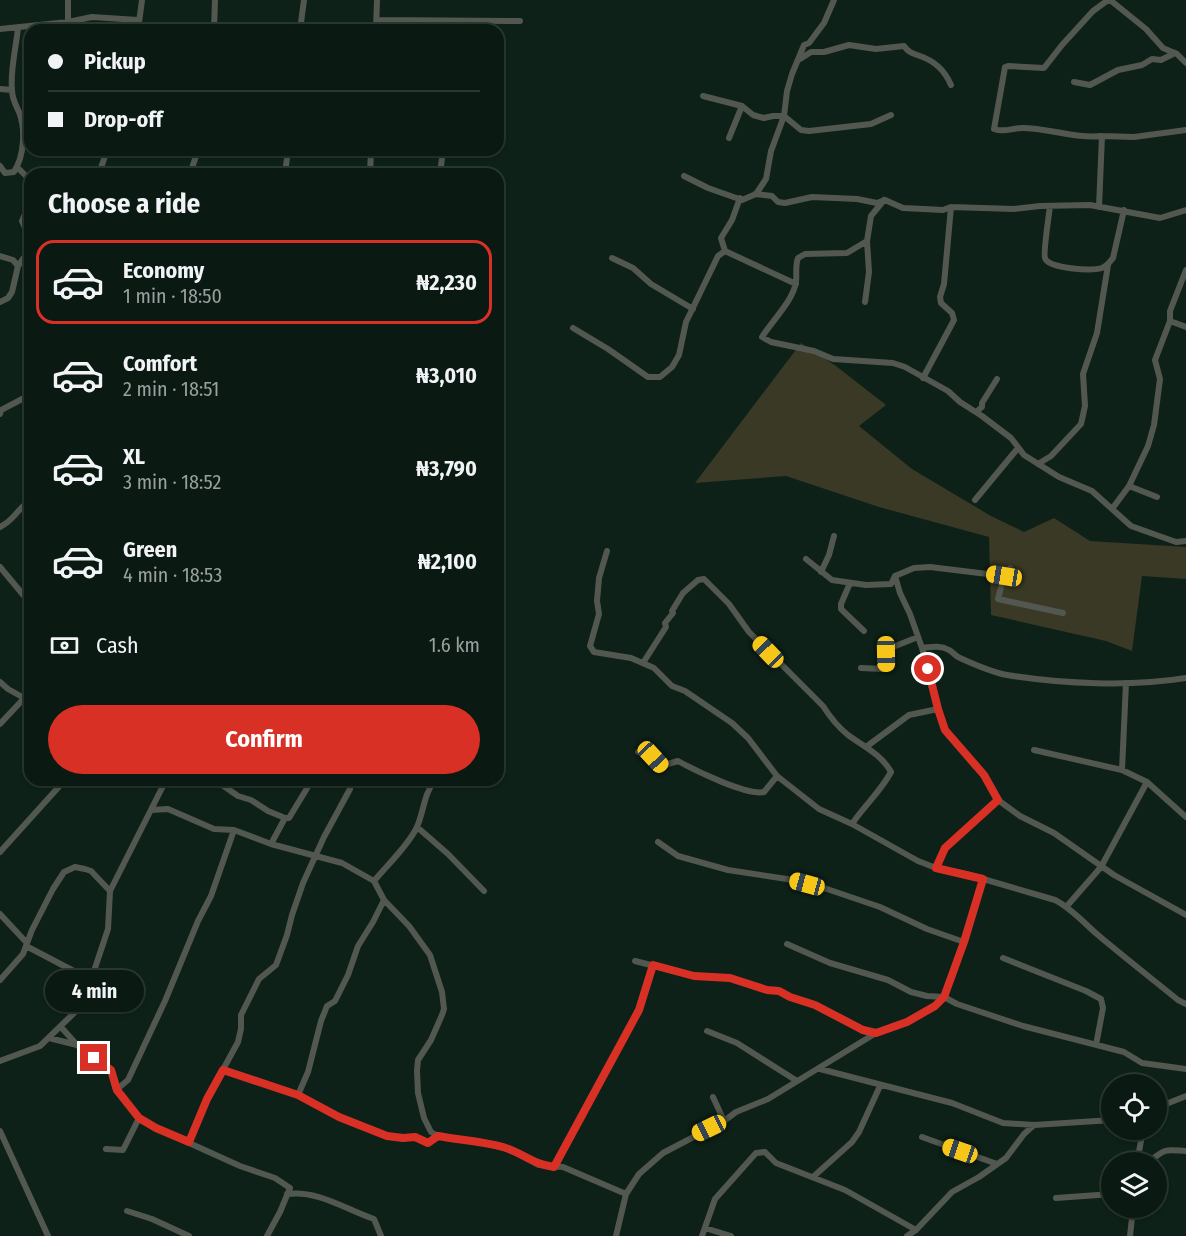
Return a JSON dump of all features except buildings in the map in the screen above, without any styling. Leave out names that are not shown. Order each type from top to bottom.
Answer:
[{"type":"street","points":[[68,0],[68,22]]},
{"type":"street","points":[[138,24],[142,0]]},
{"type":"street","points":[[214,24],[215,0]]},
{"type":"street","points":[[301,24],[304,0]]},
{"type":"street","points":[[377,0],[377,24]]},
{"type":"street","points":[[684,176],[708,188],[742,200],[755,194],[766,179],[771,151],[784,116],[789,82],[804,45],[809,43],[824,23],[834,0]]},
{"type":"street","points":[[1186,63],[1175,53],[1163,48],[1146,29],[1109,0],[1093,11],[1044,68],[1008,66],[1005,68],[994,129],[1003,132],[1028,128],[1074,134],[1086,138],[1134,137],[1186,130]]},
{"type":"street","points":[[51,24],[92,17],[138,20]]},
{"type":"street","points":[[377,20],[520,21]]},
{"type":"street","points":[[0,29],[24,27]]},
{"type":"street","points":[[0,166],[5,173],[11,174],[17,167],[22,153],[23,133],[12,90],[18,28]]},
{"type":"street","points":[[804,45],[810,52]]},
{"type":"street","points":[[799,60],[810,52],[824,52],[849,45],[876,49],[904,46],[908,52],[943,69],[951,85]]},
{"type":"street","points":[[1074,82],[1090,85],[1118,70],[1142,65],[1152,59],[1161,60],[1175,53]]},
{"type":"street","points":[[0,89],[12,90]]},
{"type":"street","points":[[704,96],[742,106],[753,115],[764,118],[784,116],[801,130],[809,131],[872,124],[891,115]]},
{"type":"street","points":[[729,138],[742,106]]},
{"type":"street","points":[[1099,207],[1101,136]]},
{"type":"street","points":[[17,167],[24,174]]},
{"type":"street","points":[[755,194],[772,196],[778,202],[785,203],[812,197],[857,199],[877,203],[885,200],[903,208],[943,210],[951,207],[1014,209],[1083,205],[1124,210],[1142,216],[1160,218],[1186,210]]},
{"type":"street","points":[[740,198],[732,220],[720,238],[725,251],[796,284]]},
{"type":"street","points":[[866,302],[869,272],[867,241],[872,216],[885,200]]},
{"type":"street","points":[[1050,206],[1044,251],[1048,264],[1059,268],[1098,268],[1108,265]]},
{"type":"street","points":[[922,378],[954,320],[952,313],[941,303],[940,297],[944,284],[951,207]]},
{"type":"street","points":[[1038,464],[1051,456],[1081,424],[1085,406],[1083,375],[1097,333],[1108,265],[1113,258],[1124,210]]},
{"type":"street","points":[[867,241],[847,253],[801,255],[796,263],[796,284],[781,311],[762,337],[765,340],[814,351],[833,358],[893,363],[905,367],[948,391],[1011,438],[1024,455],[1059,477],[1092,490],[1131,526],[1176,542],[1186,541]]},
{"type":"street","points":[[573,328],[648,377],[660,377],[672,367],[679,356],[686,322],[718,256],[725,251]]},
{"type":"street","points":[[0,256],[13,260],[18,266]]},
{"type":"street","points":[[0,302],[8,298],[12,292],[18,266],[24,258]]},
{"type":"street","points":[[612,258],[633,268],[651,284],[693,309]]},
{"type":"street","points":[[1112,509],[1130,486],[1148,446],[1154,425],[1160,379],[1155,360],[1186,270]]},
{"type":"street","points":[[1170,321],[1186,327]]},
{"type":"street","points":[[976,412],[980,410],[997,379]]},
{"type":"street","points":[[0,414],[1,410],[24,398]]},
{"type":"street","points":[[975,500],[1018,448]]},
{"type":"street","points":[[1130,486],[1157,497]]},
{"type":"street","points":[[0,527],[11,522],[24,505]]},
{"type":"street","points":[[821,572],[834,536]]},
{"type":"street","points":[[607,551],[599,578],[597,601],[599,614],[591,650],[598,654],[620,656],[654,668],[672,686],[685,691],[732,723],[748,738],[777,776],[819,809],[852,824],[918,861],[1054,900],[1067,906],[1100,937],[1186,1004]]},
{"type":"street","points":[[806,559],[832,580],[850,583],[891,584],[895,576],[914,567],[1004,576],[1009,574],[1010,568]]},
{"type":"street","points":[[0,567],[24,596]]},
{"type":"street","points":[[895,576],[922,648],[945,730],[984,775],[998,800],[1020,816],[1054,833],[1101,867],[1186,915]]},
{"type":"street","points":[[1004,576],[998,599],[1063,613]]},
{"type":"street","points":[[643,663],[666,627],[664,623],[673,613],[672,610],[683,593],[698,579],[704,579],[729,604],[749,632],[823,706],[829,716],[847,734],[887,764],[891,772],[886,782],[852,824]]},
{"type":"street","points":[[850,583],[841,609],[864,631]]},
{"type":"street","points":[[861,668],[883,669],[886,666],[887,651],[918,638]]},
{"type":"street","points":[[922,648],[937,646],[949,650],[958,658],[992,670],[1029,679],[1155,683],[1186,678]]},
{"type":"street","points":[[0,682],[24,698],[0,724]]},
{"type":"street","points":[[1122,770],[1126,683]]},
{"type":"street","points":[[866,747],[909,715],[938,709]]},
{"type":"street","points":[[1034,750],[1122,770],[1147,782],[1186,817]]},
{"type":"street","points":[[638,752],[653,757],[661,766],[678,760],[701,774],[754,792],[764,792],[777,776]]},
{"type":"street","points":[[1067,906],[1101,867],[1147,782]]},
{"type":"street","points":[[0,852],[60,786]]},
{"type":"street","points":[[0,1061],[40,1046],[75,1012],[91,980],[108,929],[110,891],[163,786]]},
{"type":"street","points":[[224,786],[238,796],[251,800],[285,818],[289,818],[308,786]]},
{"type":"street","points":[[374,881],[406,845],[417,827],[426,793],[431,786]]},
{"type":"street","points":[[189,1142],[207,1099],[238,1042],[241,1015],[259,979],[276,965],[303,883],[351,789]]},
{"type":"street","points":[[158,796],[168,809]]},
{"type":"street","points":[[936,868],[945,848],[998,800]]},
{"type":"street","points":[[151,810],[168,809],[214,829],[234,830],[271,844],[342,863],[374,881],[384,900],[409,926],[430,955],[442,992],[444,1009],[442,1016],[431,1040],[418,1060],[417,1071],[417,1093],[424,1118],[431,1132],[438,1136],[482,1142],[504,1148],[539,1165],[563,1167],[626,1194]]},
{"type":"street","points":[[271,844],[285,818]]},
{"type":"street","points":[[417,827],[448,854],[484,891]]},
{"type":"street","points":[[117,1090],[128,1080],[165,1001],[198,921],[211,896],[234,830]]},
{"type":"street","points":[[658,843],[678,856],[728,870],[787,879],[827,889],[880,907],[927,929],[964,942]]},
{"type":"street","points":[[0,981],[23,954],[52,889],[64,872],[75,867],[85,869],[110,891]]},
{"type":"street","points":[[616,1236],[626,1194],[639,1174],[663,1153],[724,1121],[736,1112],[768,1099],[876,1033],[907,1022],[935,1006],[944,997],[983,879]]},
{"type":"street","points":[[298,1095],[308,1072],[327,1006],[334,1001],[348,975],[358,946],[384,900]]},
{"type":"street","points":[[0,914],[26,944],[91,980]]},
{"type":"street","points":[[787,944],[830,963],[888,980],[911,992],[944,997],[957,1004],[1023,1026],[1124,1052],[1142,1063],[1186,1070]]},
{"type":"street","points":[[1004,958],[1101,999],[1103,1008],[1096,1045]]},
{"type":"street","points":[[635,961],[694,976],[730,978],[767,990],[779,991],[815,1005],[863,1030],[876,1033]]},
{"type":"street","points":[[554,1167],[639,1010],[653,965]]},
{"type":"street","points":[[61,1027],[77,1045],[111,1070],[117,1090],[139,1118],[240,1166],[275,1178],[290,1188],[267,1236]]},
{"type":"street","points":[[707,1031],[737,1042],[797,1081]]},
{"type":"street","points":[[49,1038],[77,1045]]},
{"type":"street","points":[[820,1069],[952,1103],[1004,1123],[1034,1125],[1101,1121]]},
{"type":"street","points":[[223,1070],[298,1095],[339,1117],[387,1136],[415,1137],[428,1143]]},
{"type":"street","points":[[813,1177],[852,1142],[880,1086]]},
{"type":"street","points":[[1167,1104],[1186,1096]]},
{"type":"street","points":[[713,1097],[724,1121]]},
{"type":"street","points":[[106,1149],[123,1150],[139,1118]]},
{"type":"street","points":[[907,1236],[916,1230],[952,1192],[1006,1158],[1024,1134],[1034,1125]]},
{"type":"street","points":[[0,1131],[48,1236]]},
{"type":"street","points":[[428,1143],[431,1132]]},
{"type":"street","points":[[428,1143],[438,1136]]},
{"type":"street","points":[[922,1137],[998,1164]]},
{"type":"street","points":[[1164,1152],[1186,1151]]},
{"type":"street","points":[[702,1236],[715,1199],[756,1153],[765,1152],[776,1163],[845,1190],[916,1230]]},
{"type":"street","points":[[287,1194],[296,1192],[319,1196],[374,1219],[381,1236]]},
{"type":"street","points":[[1056,1198],[1101,1195]]},
{"type":"street","points":[[127,1211],[153,1219],[189,1236]]},
{"type":"street","points":[[1130,1236],[1132,1218]]},
{"type":"street","points":[[705,1228],[731,1236]]},
{"type":"green space","points":[[801,343],[836,366],[886,405],[859,426],[912,469],[991,516],[1024,532],[1054,518],[1090,541],[1186,547],[1186,579],[1142,576],[1132,651],[1106,641],[991,615],[989,537],[879,507],[786,476],[695,483]]},
{"type":"route","points":[[94,1058],[111,1070],[117,1090],[139,1118],[189,1142],[207,1099],[223,1070],[298,1095],[339,1117],[387,1136],[415,1137],[428,1143],[438,1136],[482,1142],[517,1153],[539,1165],[554,1167],[639,1010],[653,965],[694,976],[730,978],[767,990],[779,991],[815,1005],[863,1030],[876,1033],[907,1022],[935,1006],[944,997],[983,879],[936,868],[945,848],[998,800],[984,775],[945,730],[928,669]]}]
